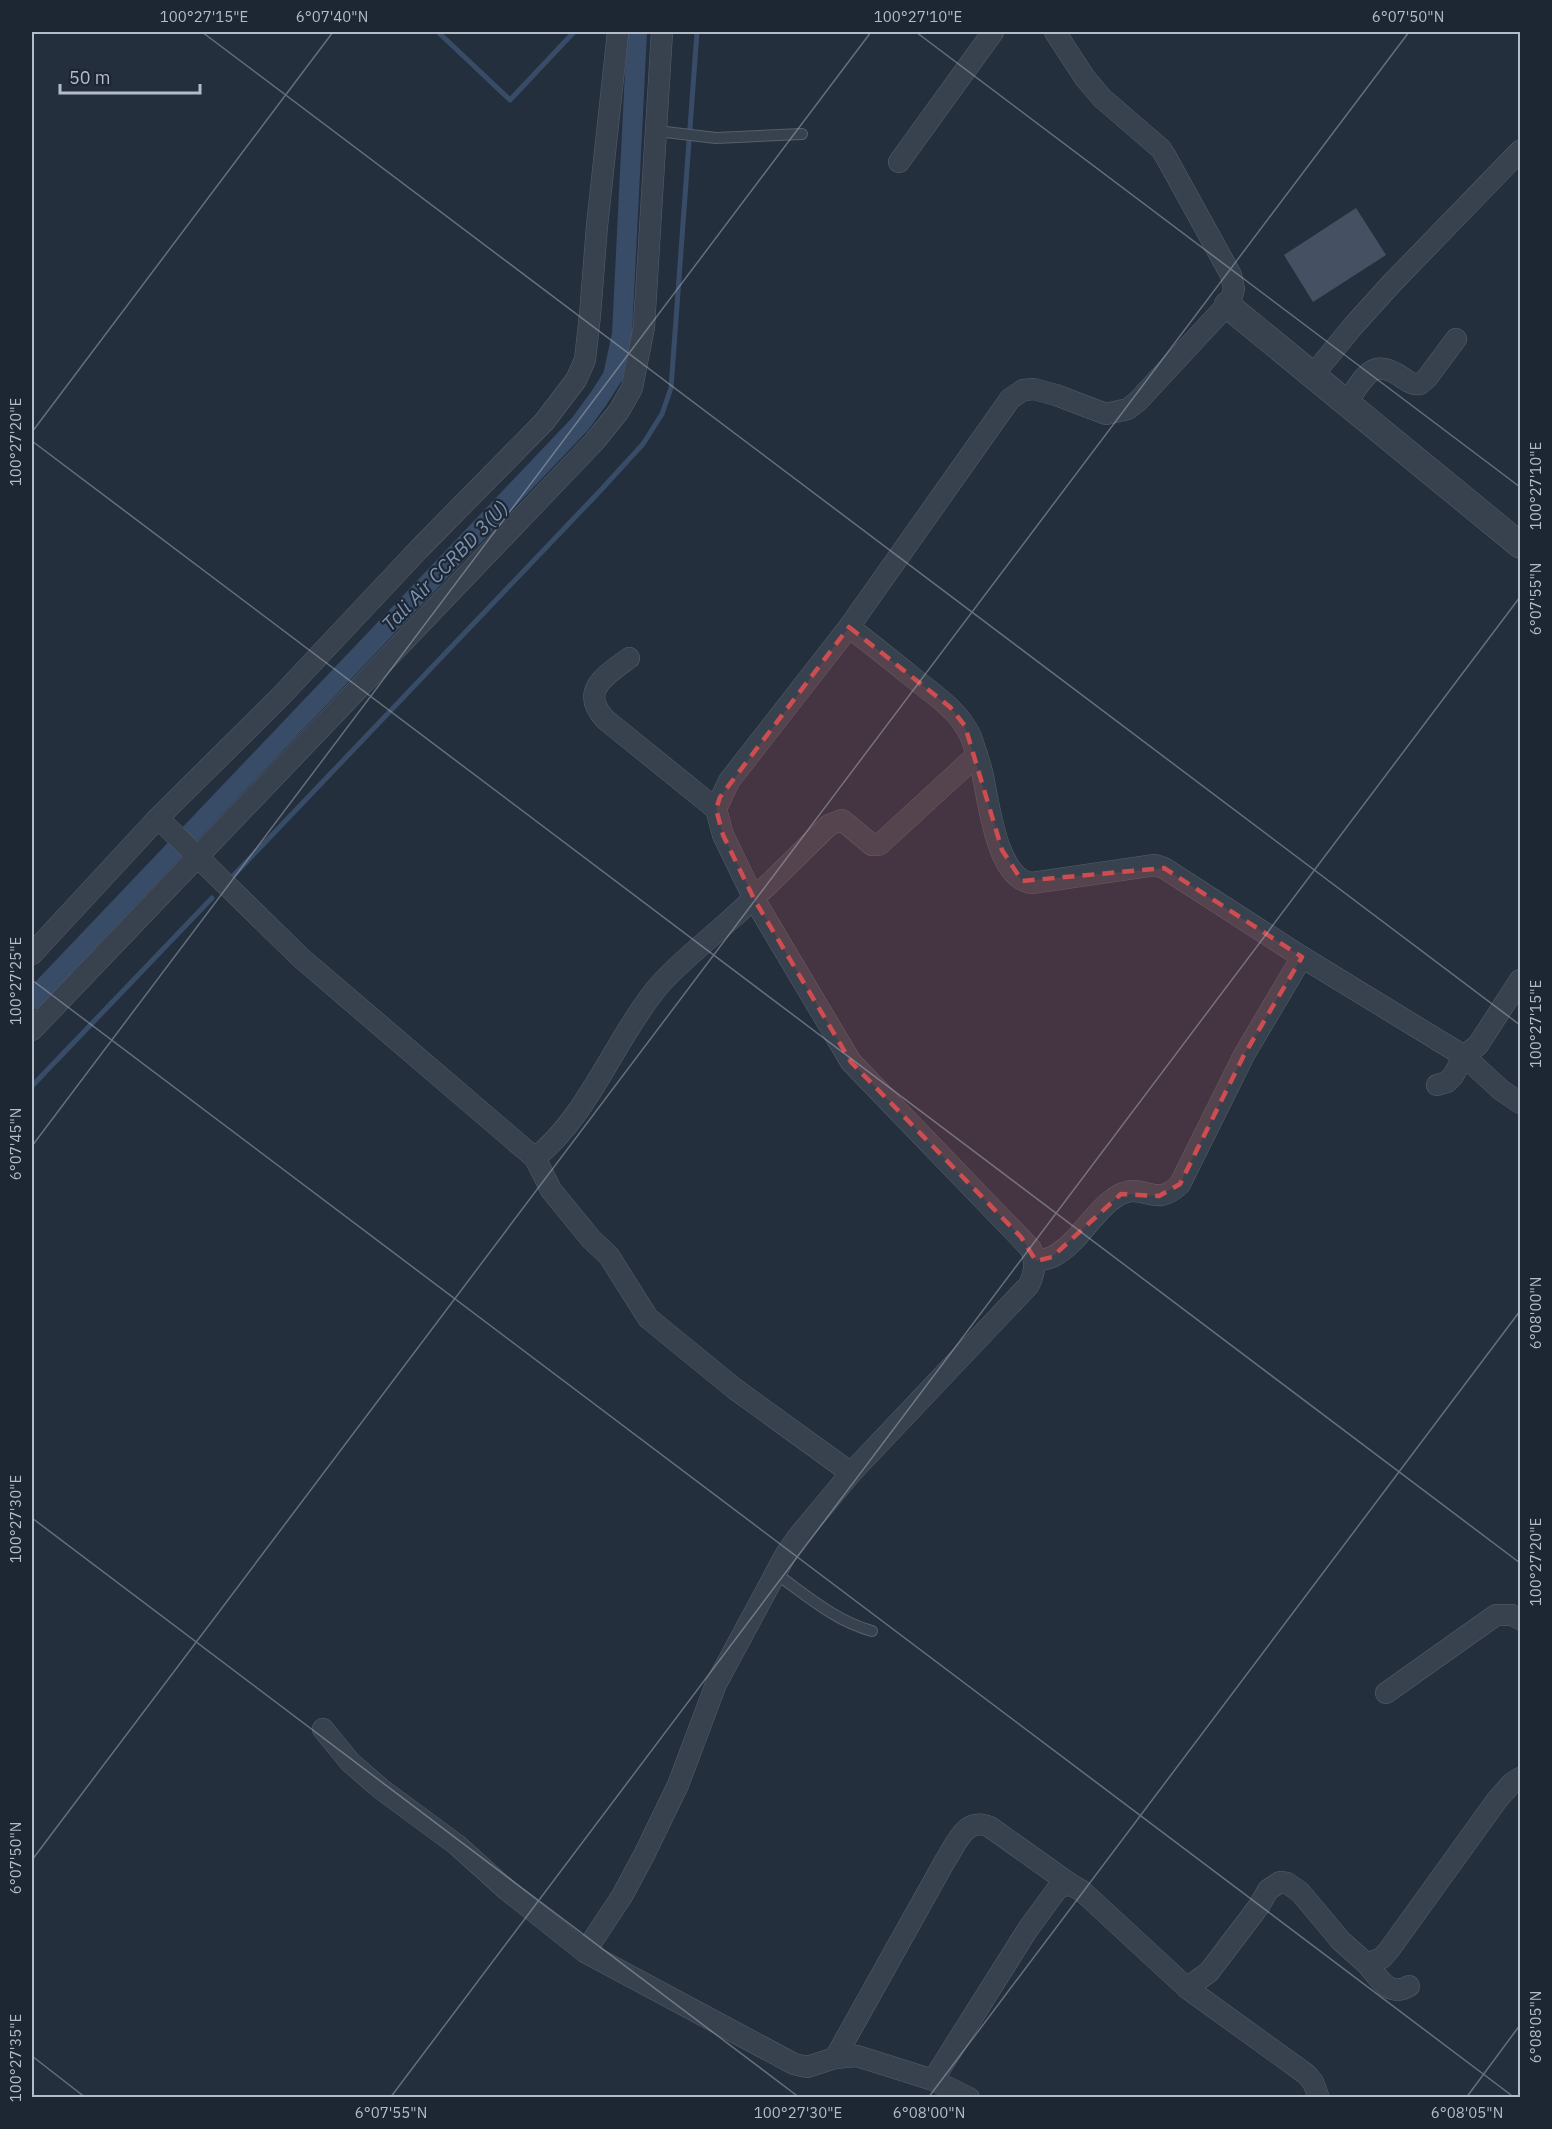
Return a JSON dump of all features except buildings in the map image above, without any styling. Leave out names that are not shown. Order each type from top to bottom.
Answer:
[{"type":"street","points":[[32,954],[163,823],[420,548],[544,422],[576,380],[585,360],[618,32]]},
{"type":"street","points":[[32,1030],[192,852],[594,442],[619,411],[632,388],[644,327],[662,32]]},
{"type":"street","points":[[899,162],[993,32]]},
{"type":"street","points":[[716,809],[729,781],[849,627],[1010,399],[1023,390],[1034,389],[1107,414],[1128,409],[1154,384],[1233,296],[1231,275],[1161,149],[1102,98],[1085,78],[1055,32]]},
{"type":"street","points":[[1313,375],[1384,292],[1521,150]]},
{"type":"street","points":[[1227,305],[1521,545]]},
{"type":"street","points":[[1346,403],[1366,376],[1380,367],[1394,372],[1410,383],[1420,384],[1456,339]]},
{"type":"street","points":[[849,627],[950,707],[965,726],[977,755],[998,841],[1012,872],[1022,880],[1032,883],[1155,865],[1164,868],[1302,957],[1464,1056],[1501,1090],[1521,1103]]},
{"type":"street","points":[[585,1952],[622,1896],[644,1855],[678,1785],[716,1684],[775,1573],[797,1538],[851,1473],[1029,1285],[1034,1274],[1035,1261],[1031,1249],[1021,1237],[851,1062],[754,899],[723,835],[716,809],[606,720],[595,706],[595,691],[598,683],[629,658]]},
{"type":"street","points":[[535,1158],[548,1148],[569,1122],[645,1004],[666,977],[754,899],[829,825],[836,820],[842,820],[873,845],[879,845],[885,842],[977,755]]},
{"type":"street","points":[[163,823],[300,957],[535,1158],[551,1190],[591,1239],[609,1256],[648,1318],[735,1389],[851,1473]]},
{"type":"street","points":[[1035,1261],[1053,1257],[1106,1204],[1121,1194],[1137,1191],[1160,1196],[1171,1194],[1180,1184],[1244,1055],[1302,957]]},
{"type":"street","points":[[1437,1085],[1447,1082],[1464,1056],[1478,1045],[1521,980]]},
{"type":"street","points":[[1386,1693],[1496,1615],[1512,1615],[1521,1619]]},
{"type":"street","points":[[323,1729],[350,1762],[381,1789],[457,1845],[507,1890],[585,1952],[784,2060],[807,2067],[836,2058],[857,2056],[933,2080],[969,2097]]},
{"type":"street","points":[[1367,1964],[1382,1958],[1389,1950],[1497,1800],[1512,1783],[1521,1778]]},
{"type":"street","points":[[836,2058],[945,1861],[963,1833],[972,1825],[980,1823],[990,1827],[1082,1891],[1187,1988],[1306,2074],[1313,2082],[1319,2097]]},
{"type":"street","points":[[1187,1988],[1209,1972],[1259,1906],[1268,1890],[1280,1882],[1287,1883],[1300,1892],[1341,1941],[1384,1983],[1394,1991],[1409,1986]]},
{"type":"street","points":[[933,2080],[1028,1929],[1058,1888],[1070,1884]]},
{"type":"lane","points":[[657,131],[716,138],[802,134]]},
{"type":"lane","points":[[775,1573],[842,1620],[872,1631]]},
{"type":"highlighted area","points":[[849,627],[950,707],[965,726],[1002,850],[1022,881],[1164,868],[1302,957],[1244,1055],[1180,1184],[1159,1196],[1121,1194],[1052,1257],[1036,1261],[1021,1237],[851,1062],[754,899],[723,835],[716,809],[720,797]]},
{"type":"waterway","points":[[438,32],[510,100],[574,32]]},
{"type":"waterway","name":"Tali Air CCRBD 3(U)","points":[[32,1000],[580,424],[613,376],[622,334],[637,32]]},
{"type":"waterway","points":[[232,877],[600,491],[643,444],[662,414],[671,388],[697,32]]},
{"type":"waterway","points":[[32,1086],[212,898]]}]
